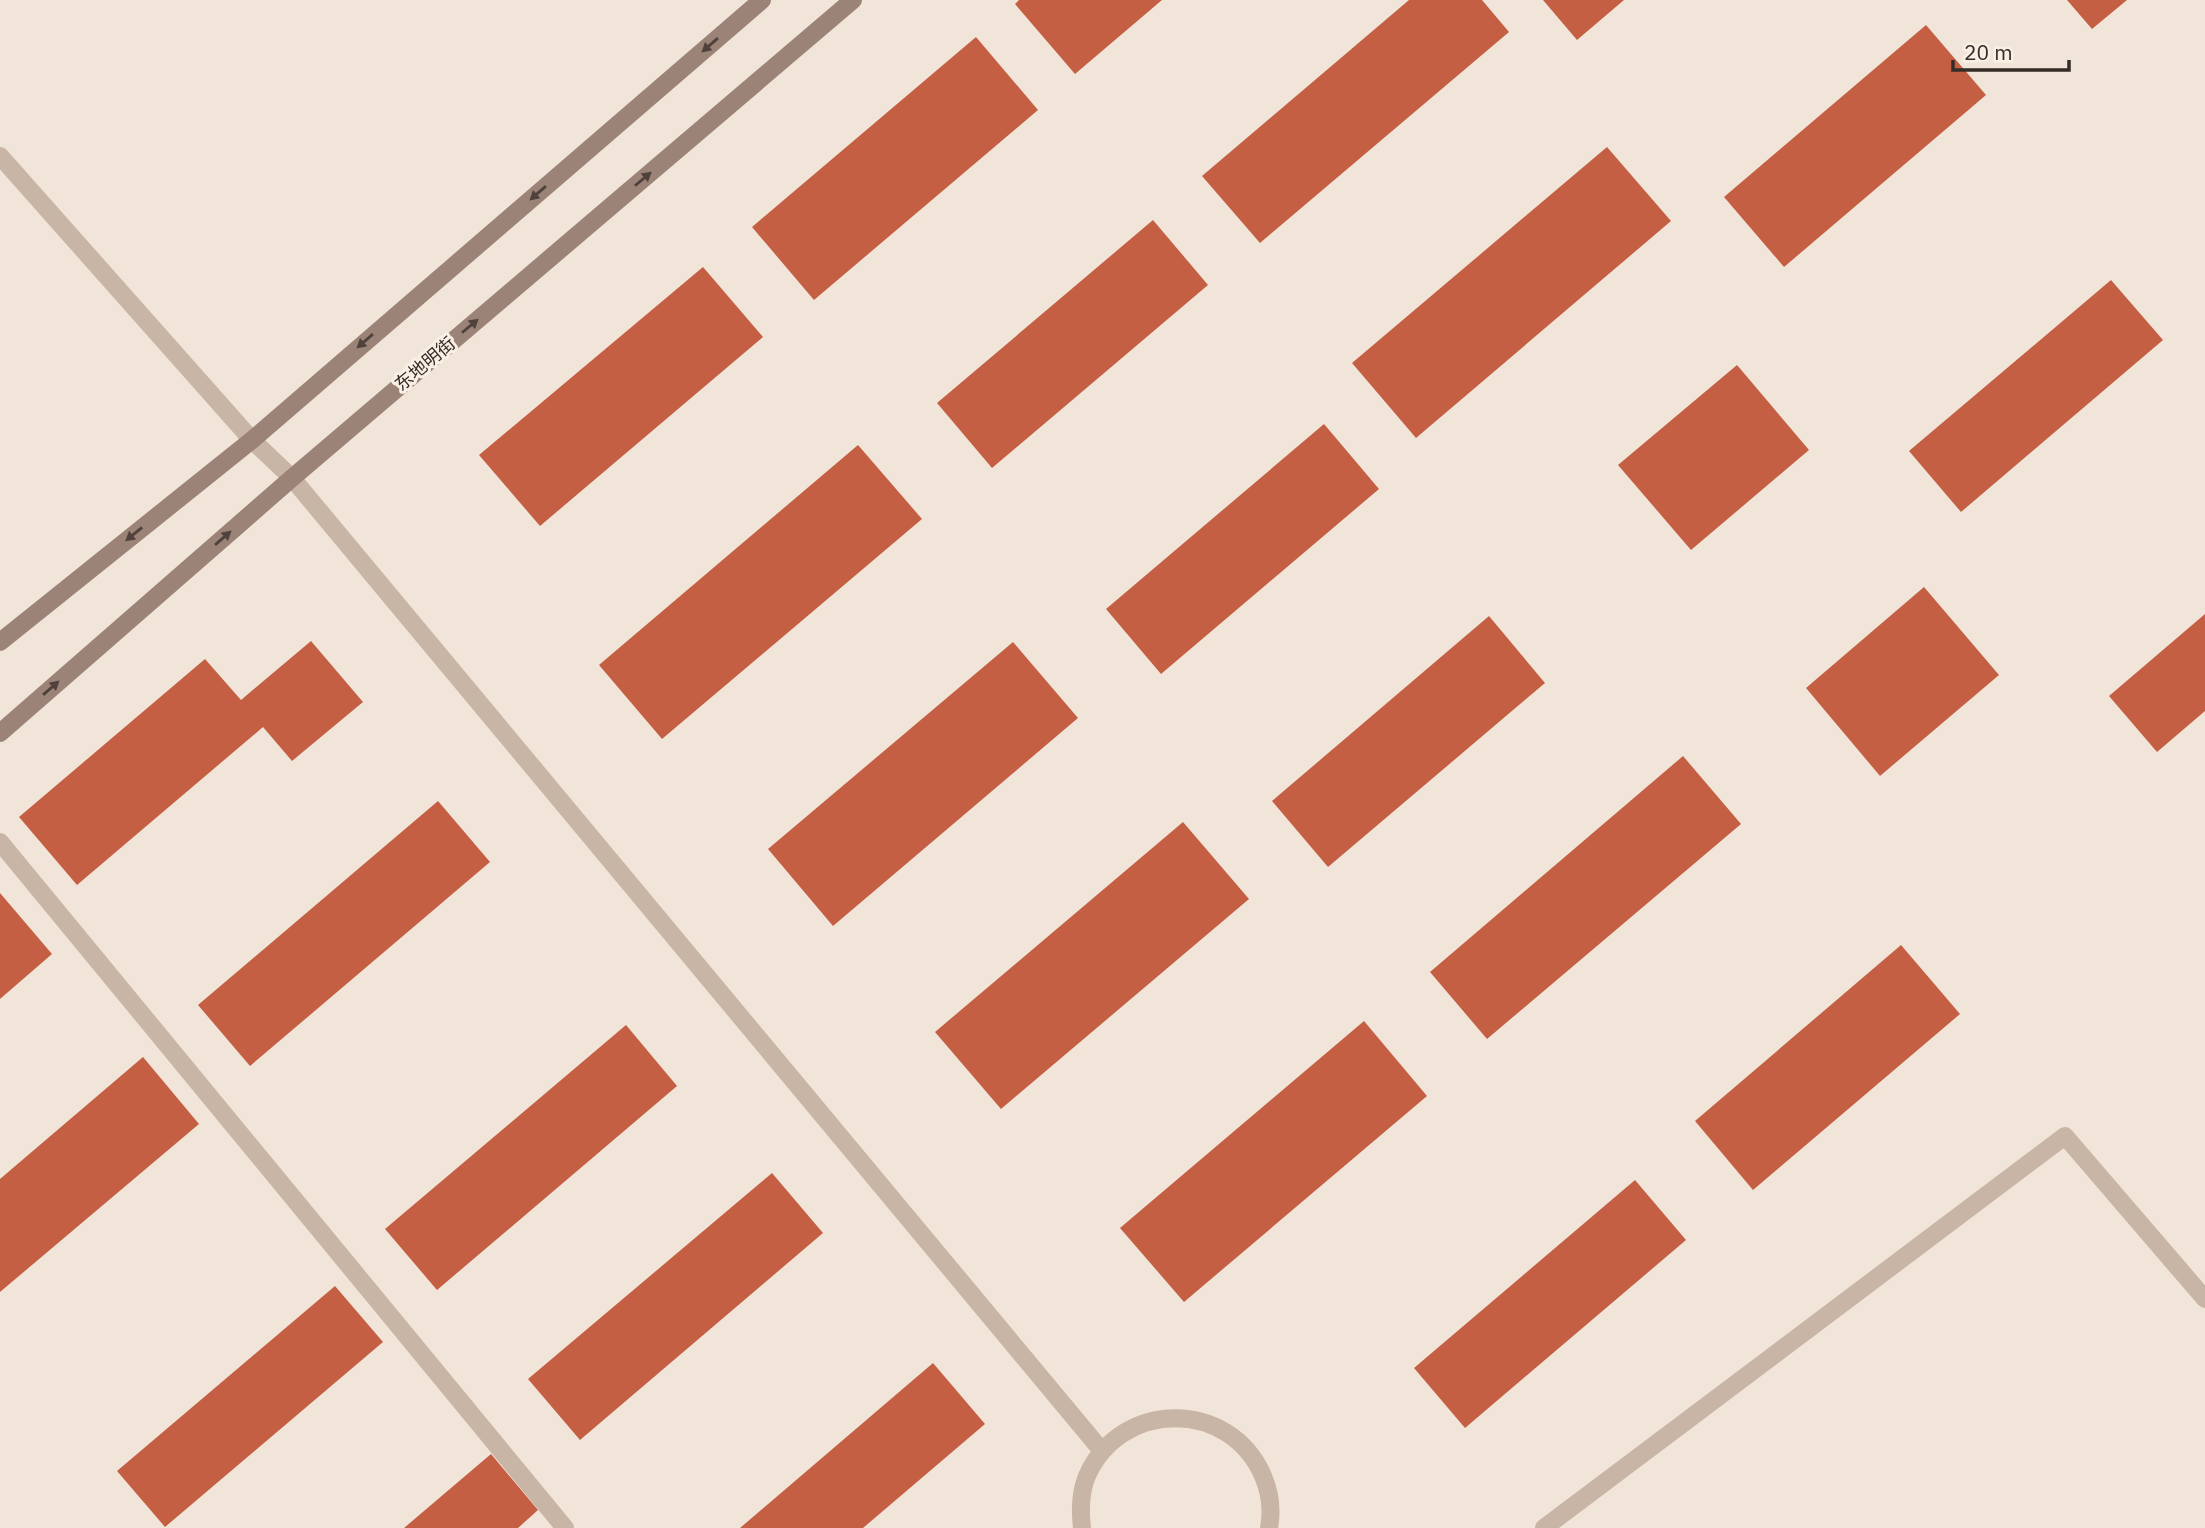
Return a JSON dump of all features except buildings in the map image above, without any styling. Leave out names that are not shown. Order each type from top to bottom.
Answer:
[{"type":"main road","points":[[0,642],[251,440],[762,0]]},
{"type":"main road","name":"东地明街","points":[[0,733],[292,478],[853,0]]},
{"type":"street","points":[[0,156],[251,440],[292,478],[1102,1451]]},
{"type":"street","points":[[0,842],[565,1528]]},
{"type":"street","points":[[1544,1528],[2065,1136],[2205,1299]]},
{"type":"street","points":[[1082,1528],[1080,1506],[1087,1477],[1102,1451],[1125,1432],[1152,1420],[1182,1417],[1211,1423],[1237,1439],[1257,1461],[1268,1489],[1271,1518],[1269,1528]]}]
